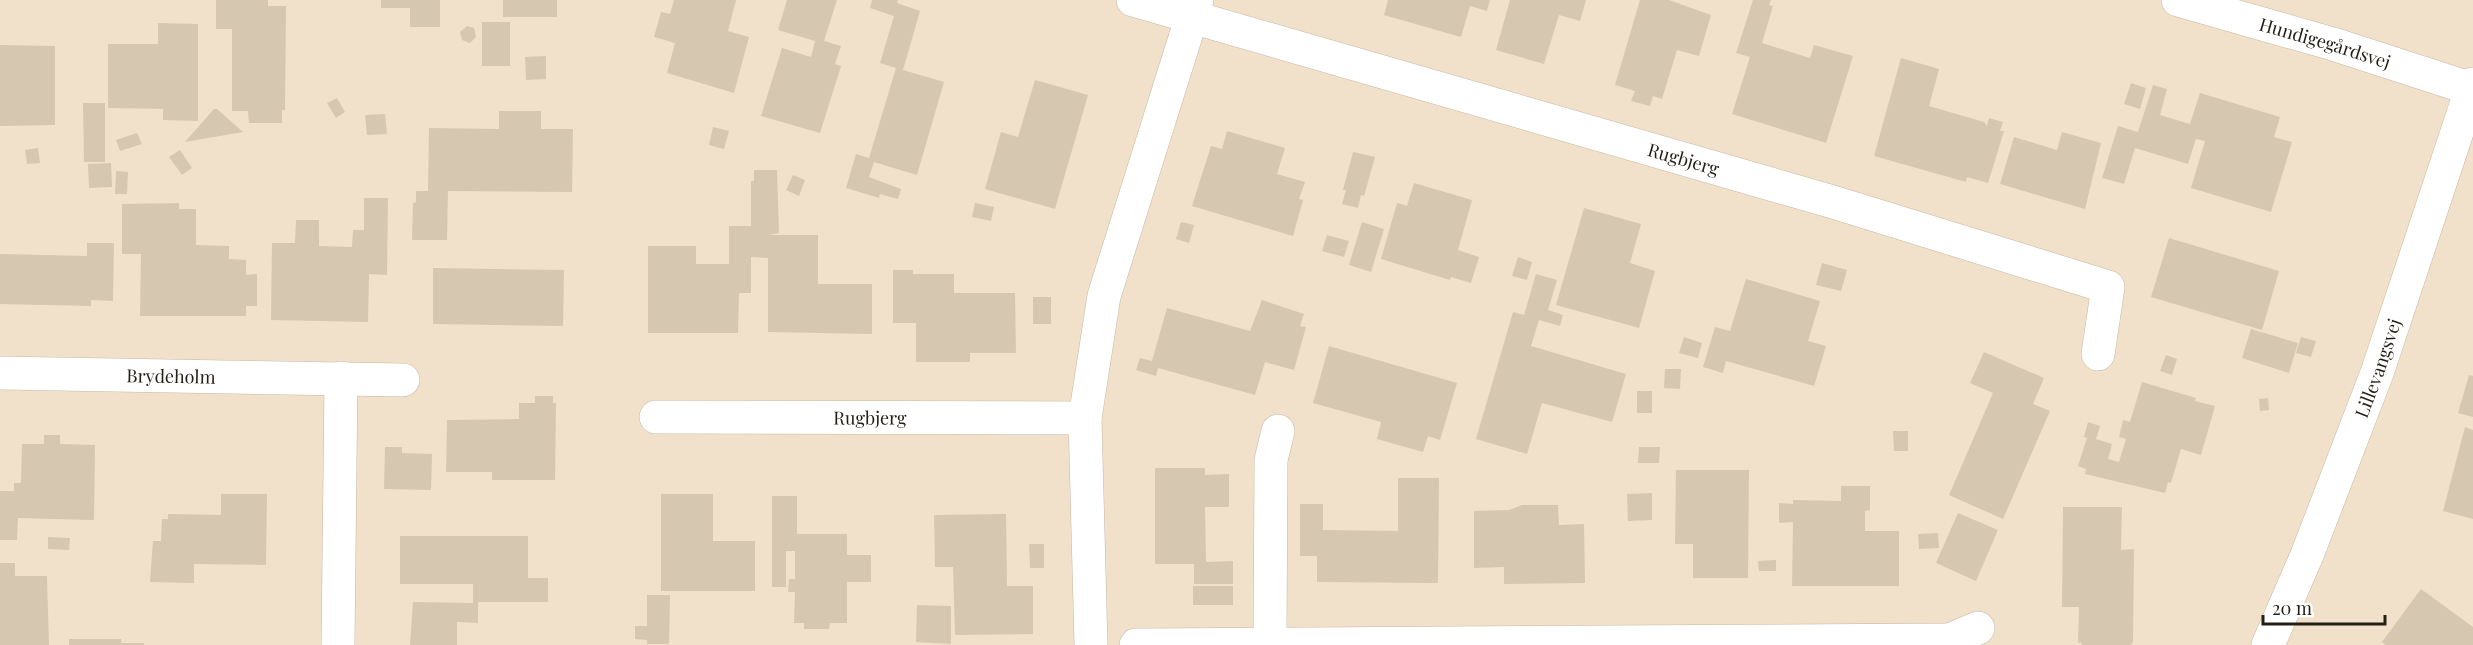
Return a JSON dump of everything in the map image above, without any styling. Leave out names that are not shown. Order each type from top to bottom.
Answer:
[{"type":"street","name":"Rugbjerg","points":[[1132,0],[1194,9],[2108,287],[2098,354]]},
{"type":"street","name":"Hundigegårdsvej","points":[[2178,0],[2236,8],[2333,44],[2472,87]]},
{"type":"street","points":[[1091,645],[1085,418],[1104,296],[1194,9]]},
{"type":"street","name":"Lillevangsvej","points":[[2268,645],[2307,555],[2377,373],[2472,87]]},
{"type":"street","name":"Brydeholm","points":[[0,373],[403,380]]},
{"type":"street","points":[[338,645],[341,378]]},
{"type":"street","name":"Rugbjerg","points":[[656,417],[1085,418]]},
{"type":"street","points":[[1270,643],[1271,460],[1278,431]]},
{"type":"street","points":[[1136,645],[1958,638]]},
{"type":"building","points":[[216,0],[268,0],[268,6],[286,6],[285,110],[282,110],[282,123],[249,123],[248,111],[232,111],[232,29],[216,29]]},
{"type":"building","points":[[381,0],[440,0],[440,27],[410,27],[410,8],[381,8]]},
{"type":"building","points":[[503,0],[557,0],[557,17],[503,17]]},
{"type":"building","points":[[674,0],[736,0],[728,31],[749,37],[734,93],[667,73],[675,43],[654,37],[661,12],[670,14]]},
{"type":"building","points":[[787,0],[837,0],[824,41],[841,46],[835,64],[841,66],[820,133],[761,116],[782,48],[811,57],[815,41],[778,30]]},
{"type":"building","points":[[872,0],[898,0],[897,3],[920,11],[903,70],[944,82],[917,175],[874,162],[869,177],[901,189],[898,199],[880,194],[879,198],[846,188],[856,154],[869,158],[896,68],[880,63],[894,16],[870,8]]},
{"type":"building","points":[[1388,0],[1490,0],[1487,11],[1470,6],[1461,37],[1384,15]]},
{"type":"building","points":[[1510,0],[1586,0],[1580,21],[1559,15],[1544,64],[1496,50]]},
{"type":"building","points":[[1640,0],[1669,0],[1711,15],[1699,56],[1677,50],[1662,99],[1653,96],[1650,106],[1631,101],[1635,91],[1615,85]]},
{"type":"building","points":[[1753,0],[1771,0],[1769,5],[1773,6],[1762,43],[1810,58],[1814,45],[1853,56],[1826,143],[1732,114],[1750,57],[1736,53]]},
{"type":"building","points":[[482,22],[510,22],[510,66],[482,66]]},
{"type":"building","points":[[158,23],[198,24],[198,121],[163,120],[163,109],[108,108],[108,44],[158,44]]},
{"type":"building","points":[[467,26],[474,28],[476,37],[470,43],[462,40],[460,32]]},
{"type":"building","points":[[0,45],[55,46],[55,125],[0,126]]},
{"type":"building","points":[[546,56],[546,79],[526,80],[525,57]]},
{"type":"building","points":[[1901,58],[1939,69],[1929,106],[1984,122],[1987,126],[1989,118],[2003,122],[2000,131],[2004,131],[1988,183],[1967,177],[1966,182],[1874,156]]},
{"type":"building","points":[[1035,80],[1088,95],[1055,209],[985,189],[1001,132],[1018,137]]},
{"type":"building","points":[[2131,83],[2146,88],[2140,109],[2124,104]]},
{"type":"building","points":[[2153,85],[2167,89],[2160,115],[2190,124],[2200,93],[2280,117],[2274,137],[2292,142],[2271,212],[2191,188],[2205,141],[2196,139],[2188,164],[2135,148],[2124,184],[2102,178],[2118,126],[2138,132]]},
{"type":"building","points":[[337,98],[345,112],[336,118],[327,103]]},
{"type":"building","points":[[83,103],[105,103],[105,162],[84,162]]},
{"type":"building","points":[[214,109],[217,109],[243,132],[185,142]]},
{"type":"building","points":[[499,111],[541,111],[541,129],[573,129],[572,192],[448,191],[447,240],[412,240],[413,203],[416,202],[416,191],[428,191],[429,128],[499,129]]},
{"type":"building","points":[[385,114],[387,134],[367,135],[365,115]]},
{"type":"building","points":[[713,127],[729,131],[724,149],[709,145]]},
{"type":"building","points":[[1227,131],[1285,148],[1277,174],[1305,182],[1299,199],[1303,200],[1293,236],[1192,206],[1211,146],[1222,149]]},
{"type":"building","points":[[2062,132],[2101,143],[2085,209],[2000,184],[2014,137],[2057,150]]},
{"type":"building","points":[[137,133],[142,144],[120,151],[116,140]]},
{"type":"building","points":[[38,148],[40,163],[27,164],[25,150]]},
{"type":"building","points":[[180,150],[192,168],[182,175],[169,157]]},
{"type":"building","points":[[1353,152],[1375,157],[1364,196],[1361,195],[1358,208],[1342,204],[1346,190],[1343,190]]},
{"type":"building","points":[[111,163],[112,187],[89,188],[88,164]]},
{"type":"building","points":[[754,170],[777,170],[779,233],[768,235],[818,235],[818,284],[872,284],[872,334],[768,332],[768,258],[751,257],[751,293],[739,293],[738,333],[648,333],[648,246],[696,246],[696,264],[729,264],[729,226],[751,226],[751,181],[754,181]]},
{"type":"building","points":[[116,171],[128,172],[127,194],[115,194]]},
{"type":"building","points":[[793,175],[805,180],[799,196],[786,190]]},
{"type":"building","points":[[1414,183],[1472,200],[1458,250],[1479,257],[1471,283],[1451,277],[1450,280],[1381,259],[1397,203],[1407,206]]},
{"type":"building","points":[[364,198],[388,198],[387,275],[369,274],[368,322],[271,320],[272,243],[295,243],[296,220],[319,220],[319,246],[352,247],[353,230],[364,230]]},
{"type":"building","points":[[179,203],[179,209],[196,209],[196,245],[229,246],[229,259],[246,260],[246,275],[257,274],[257,306],[246,306],[246,316],[140,316],[141,254],[122,254],[122,204]]},
{"type":"building","points":[[975,203],[994,207],[991,221],[972,217]]},
{"type":"building","points":[[1584,208],[1641,224],[1630,263],[1655,271],[1639,328],[1556,305]]},
{"type":"building","points":[[1181,222],[1194,225],[1189,243],[1176,239]]},
{"type":"building","points":[[1362,222],[1384,229],[1371,272],[1349,265]]},
{"type":"building","points":[[1327,235],[1349,241],[1344,257],[1322,251]]},
{"type":"building","points":[[2169,238],[2279,271],[2262,330],[2151,297]]},
{"type":"building","points":[[87,243],[114,243],[113,301],[91,300],[91,306],[0,304],[0,254],[87,256]]},
{"type":"building","points":[[1518,257],[1532,262],[1527,280],[1512,276]]},
{"type":"building","points":[[1822,263],[1847,270],[1841,291],[1816,285]]},
{"type":"building","points":[[433,268],[564,270],[563,326],[433,324]]},
{"type":"building","points":[[893,270],[913,270],[913,274],[954,274],[954,293],[1015,293],[1016,353],[970,353],[970,362],[916,362],[916,323],[893,323]]},
{"type":"building","points":[[1536,274],[1557,280],[1548,310],[1563,315],[1560,326],[1539,320],[1531,346],[1626,374],[1612,422],[1542,403],[1527,454],[1476,439],[1513,312],[1524,315]]},
{"type":"building","points":[[1746,279],[1820,301],[1808,341],[1826,346],[1814,386],[1726,361],[1723,373],[1703,367],[1715,327],[1730,331]]},
{"type":"building","points":[[1033,297],[1051,297],[1051,324],[1033,324]]},
{"type":"building","points":[[1262,300],[1304,314],[1300,326],[1306,327],[1294,370],[1265,362],[1255,395],[1158,368],[1156,376],[1136,370],[1140,358],[1152,361],[1167,308],[1250,331]]},
{"type":"building","points":[[2251,329],[2298,343],[2289,373],[2242,358]]},
{"type":"building","points":[[1684,337],[1702,343],[1698,358],[1679,353]]},
{"type":"building","points":[[2301,337],[2316,341],[2311,357],[2296,353]]},
{"type":"building","points":[[1329,346],[1457,383],[1440,440],[1428,436],[1423,452],[1377,439],[1381,422],[1313,403]]},
{"type":"building","points":[[1984,352],[2044,378],[2033,404],[2050,411],[2003,519],[1949,495],[1993,393],[1970,383]]},
{"type":"building","points":[[2166,355],[2177,359],[2172,375],[2160,371]]},
{"type":"building","points":[[1665,369],[1681,369],[1680,389],[1664,388]]},
{"type":"building","points":[[2469,375],[2473,376],[2473,417],[2458,413]]},
{"type":"building","points":[[2142,382],[2215,406],[2201,455],[2181,449],[2171,483],[2168,482],[2165,493],[2085,474],[2086,469],[2078,466],[2087,438],[2084,437],[2088,422],[2100,426],[2096,439],[2112,444],[2108,459],[2119,462],[2126,439],[2119,437],[2123,420],[2130,422]]},
{"type":"building","points":[[1637,391],[1652,391],[1652,413],[1637,413]]},
{"type":"building","points":[[535,396],[553,396],[553,403],[556,403],[555,480],[492,480],[492,472],[446,472],[447,420],[519,419],[519,403],[535,403]]},
{"type":"building","points":[[2268,398],[2269,410],[2260,411],[2259,399]]},
{"type":"building","points":[[2465,427],[2473,430],[2473,519],[2443,511]]},
{"type":"building","points":[[1893,431],[1908,431],[1908,451],[1894,451]]},
{"type":"building","points":[[44,435],[60,435],[60,444],[95,445],[94,520],[18,518],[17,540],[0,540],[0,491],[14,491],[14,483],[21,483],[22,444],[44,444]]},
{"type":"building","points":[[385,447],[402,447],[402,453],[432,454],[431,490],[384,489]]},
{"type":"building","points":[[1639,447],[1660,447],[1659,463],[1638,463]]},
{"type":"building","points":[[1155,468],[1205,468],[1205,475],[1229,474],[1229,507],[1205,507],[1206,562],[1233,561],[1233,584],[1194,584],[1194,564],[1155,564]]},
{"type":"building","points":[[1676,470],[1749,470],[1748,578],[1693,578],[1693,544],[1675,544]]},
{"type":"building","points":[[1398,478],[1439,478],[1438,583],[1317,582],[1317,556],[1300,556],[1300,504],[1323,504],[1323,530],[1398,531]]},
{"type":"building","points":[[1841,486],[1870,486],[1870,510],[1865,511],[1865,531],[1899,531],[1899,586],[1792,586],[1793,522],[1779,523],[1779,503],[1793,504],[1793,500],[1841,501]]},
{"type":"building","points":[[1652,493],[1652,520],[1628,521],[1627,494]]},
{"type":"building","points":[[221,494],[267,494],[266,565],[194,564],[194,583],[150,582],[153,541],[161,541],[162,519],[168,519],[168,514],[221,515]]},
{"type":"building","points":[[661,494],[713,494],[713,541],[755,541],[755,591],[661,591]]},
{"type":"building","points":[[772,496],[797,496],[797,534],[847,534],[847,555],[871,555],[871,582],[847,582],[847,623],[830,623],[829,629],[804,629],[804,623],[794,623],[795,592],[788,592],[789,579],[795,579],[795,551],[786,551],[786,587],[772,587]]},
{"type":"building","points":[[1522,505],[1558,505],[1559,525],[1584,524],[1585,583],[1504,584],[1504,567],[1474,568],[1474,511],[1509,510]]},
{"type":"building","points":[[2063,507],[2122,507],[2121,550],[2134,549],[2133,642],[2131,645],[2082,645],[2081,642],[2078,643],[2079,607],[2062,607]]},
{"type":"building","points":[[1958,513],[1998,530],[1976,581],[1936,563]]},
{"type":"building","points":[[1006,514],[1007,586],[1033,586],[1033,634],[955,635],[953,567],[935,567],[934,515]]},
{"type":"building","points":[[1938,533],[1939,548],[1919,549],[1918,534]]},
{"type":"building","points":[[400,536],[528,536],[528,578],[548,578],[548,602],[478,602],[478,623],[457,622],[457,645],[410,645],[413,602],[473,603],[473,584],[400,584]]},
{"type":"building","points":[[48,537],[70,538],[69,550],[48,549]]},
{"type":"building","points":[[1029,544],[1044,544],[1044,568],[1030,568]]},
{"type":"building","points":[[1776,560],[1776,571],[1759,571],[1758,561]]},
{"type":"building","points":[[0,563],[15,563],[15,576],[47,576],[49,645],[0,645]]},
{"type":"building","points":[[1193,586],[1233,586],[1233,605],[1193,605]]},
{"type":"building","points":[[2421,589],[2473,627],[2473,645],[2386,645],[2382,642]]},
{"type":"building","points":[[647,595],[670,595],[669,644],[647,644],[647,640],[635,639],[635,626],[647,626]]},
{"type":"building","points":[[917,605],[951,606],[951,644],[916,642]]},
{"type":"building","points":[[69,639],[121,639],[121,643],[144,643],[144,645],[69,645]]}]
